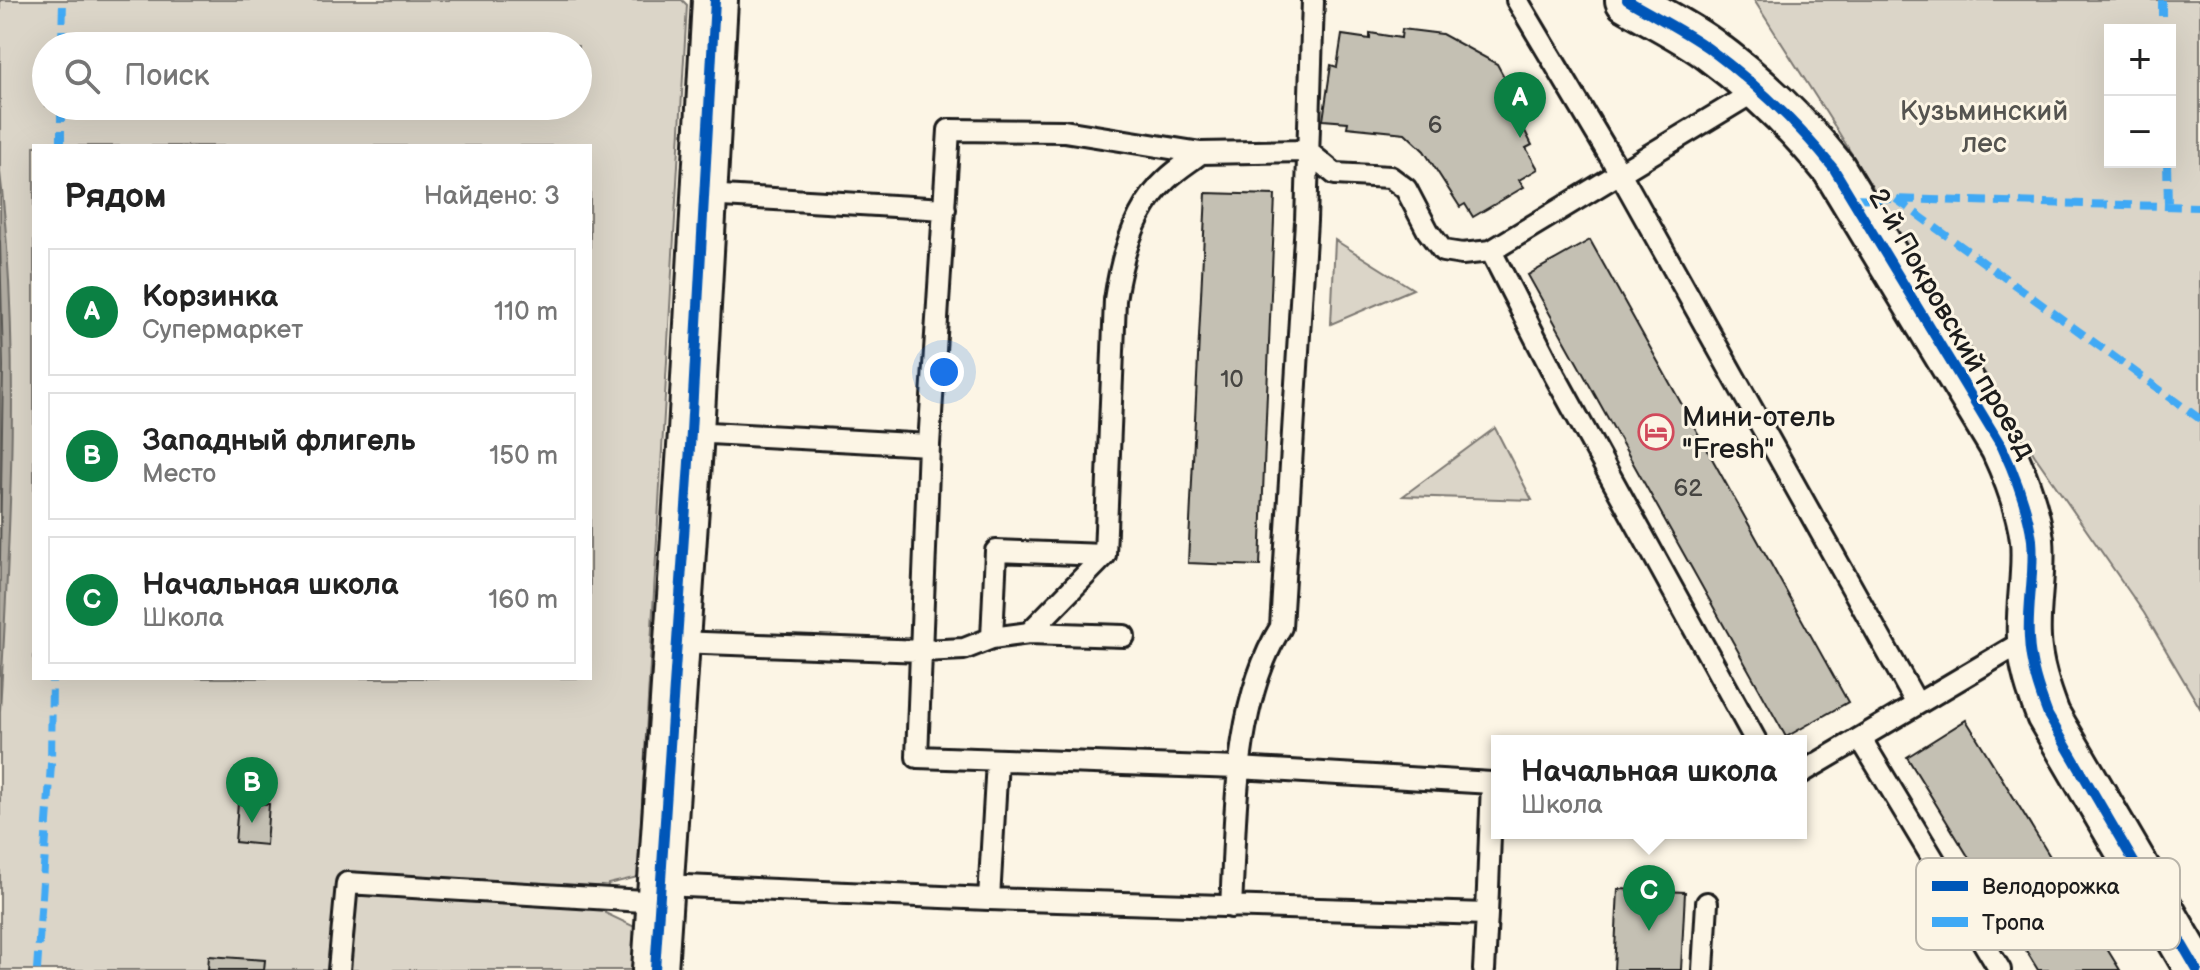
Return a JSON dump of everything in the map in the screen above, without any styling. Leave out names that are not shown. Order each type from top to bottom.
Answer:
[{"type":"street","points":[[655,970],[691,432],[715,0]]},
{"type":"street","name":"2-й Покровский проезд","points":[[1627,0],[1706,47],[1808,137],[1834,169],[2002,447],[2014,472],[2031,536],[2033,586],[2029,638],[2038,688],[2048,715],[2132,858]]},
{"type":"street","name":"2-й Покровский проезд","points":[[2180,941],[2197,970]]},
{"type":"lane","points":[[1231,907],[1238,768],[1256,681],[1267,650],[1281,627],[1306,221],[1313,0]]},
{"type":"lane","points":[[1517,0],[1620,173],[1917,704]]},
{"type":"lane","points":[[1491,783],[1238,768],[917,757],[929,445],[949,130],[1064,131],[1201,153],[1307,151],[1335,174],[1390,177],[1406,189],[1428,231],[1443,251],[1462,254],[1491,251],[1757,90]]},
{"type":"lane","points":[[1029,633],[1105,555],[1115,300],[1120,266],[1128,240],[1164,181],[1201,153]]},
{"type":"lane","points":[[705,195],[945,209]]},
{"type":"lane","points":[[1491,251],[1555,376],[1753,735]]},
{"type":"lane","points":[[691,432],[929,445]]},
{"type":"lane","points":[[992,638],[996,551],[1105,555]]},
{"type":"lane","points":[[677,642],[923,651],[964,649],[992,638],[1029,633],[1124,636]]},
{"type":"lane","points":[[1807,770],[2029,638]]},
{"type":"lane","points":[[1861,739],[1929,858]]},
{"type":"lane","points":[[989,899],[997,761]]},
{"type":"lane","points":[[1484,970],[1491,809]]},
{"type":"lane","points":[[339,970],[347,883],[1487,914]]},
{"type":"lane","points":[[1703,970],[1707,903]]},
{"type":"green space","points":[[0,0],[682,0],[687,5],[638,877],[608,884],[605,913],[635,927],[632,970],[0,970]]},
{"type":"green space","name":"Кузьминский лес","points":[[1754,0],[2200,0],[2200,708],[2144,613],[2035,456],[1839,133]]},
{"type":"green space","points":[[1335,240],[1413,289],[1331,324]]},
{"type":"green space","points":[[1495,428],[1532,500],[1403,496]]},
{"type":"water","points":[[0,172],[10,307],[12,442],[0,711]]},
{"type":"building","points":[[1402,29],[1442,34],[1497,64],[1519,104],[1513,107],[1532,145],[1526,148],[1538,169],[1519,180],[1524,187],[1473,217],[1465,204],[1460,207],[1424,151],[1405,133],[1347,127],[1348,122],[1323,120],[1331,65],[1337,67],[1342,35],[1370,39],[1370,33],[1401,38]]},
{"type":"building","points":[[1206,193],[1275,195],[1260,566],[1188,563]]},
{"type":"building","points":[[1590,240],[1848,702],[1785,735],[1528,275]]},
{"type":"building","points":[[1966,720],[2051,858],[1969,858],[1907,757]]},
{"type":"building","points":[[238,802],[269,804],[266,845],[235,842]]},
{"type":"building","points":[[1618,889],[1685,892],[1681,970],[1614,970]]},
{"type":"building","points":[[2026,950],[2108,950],[2120,970],[2038,970]]},
{"type":"building","points":[[209,956],[265,960],[264,970],[208,970]]},
{"type":"marked path","points":[[62,32],[63,0]]},
{"type":"marked path","points":[[2162,0],[2162,24]]},
{"type":"marked path","points":[[61,120],[61,144]]},
{"type":"marked path","points":[[2167,168],[2168,206]]},
{"type":"marked path","points":[[1852,198],[2200,207]]},
{"type":"marked path","points":[[1896,199],[2200,419]]},
{"type":"marked path","points":[[37,970],[51,764],[52,680]]},
{"type":"cycle path","points":[[655,970],[691,432],[715,0]]},
{"type":"cycle path","points":[[1627,0],[1689,35],[1725,61],[1775,104],[1820,152],[1834,169],[2002,447],[2020,492],[2032,540],[2029,626],[2036,678],[2048,715],[2132,858]]},
{"type":"cycle path","points":[[2180,941],[2197,970]]},
{"type":"place","name":"Корзинка","points":[[1520,138]]},
{"type":"place","name":"Мини-отель \"Fresh\"","points":[[1656,432]]},
{"type":"place","name":"Западный флигель","points":[[252,823]]},
{"type":"place","name":"Начальная школа","points":[[1649,931]]}]
